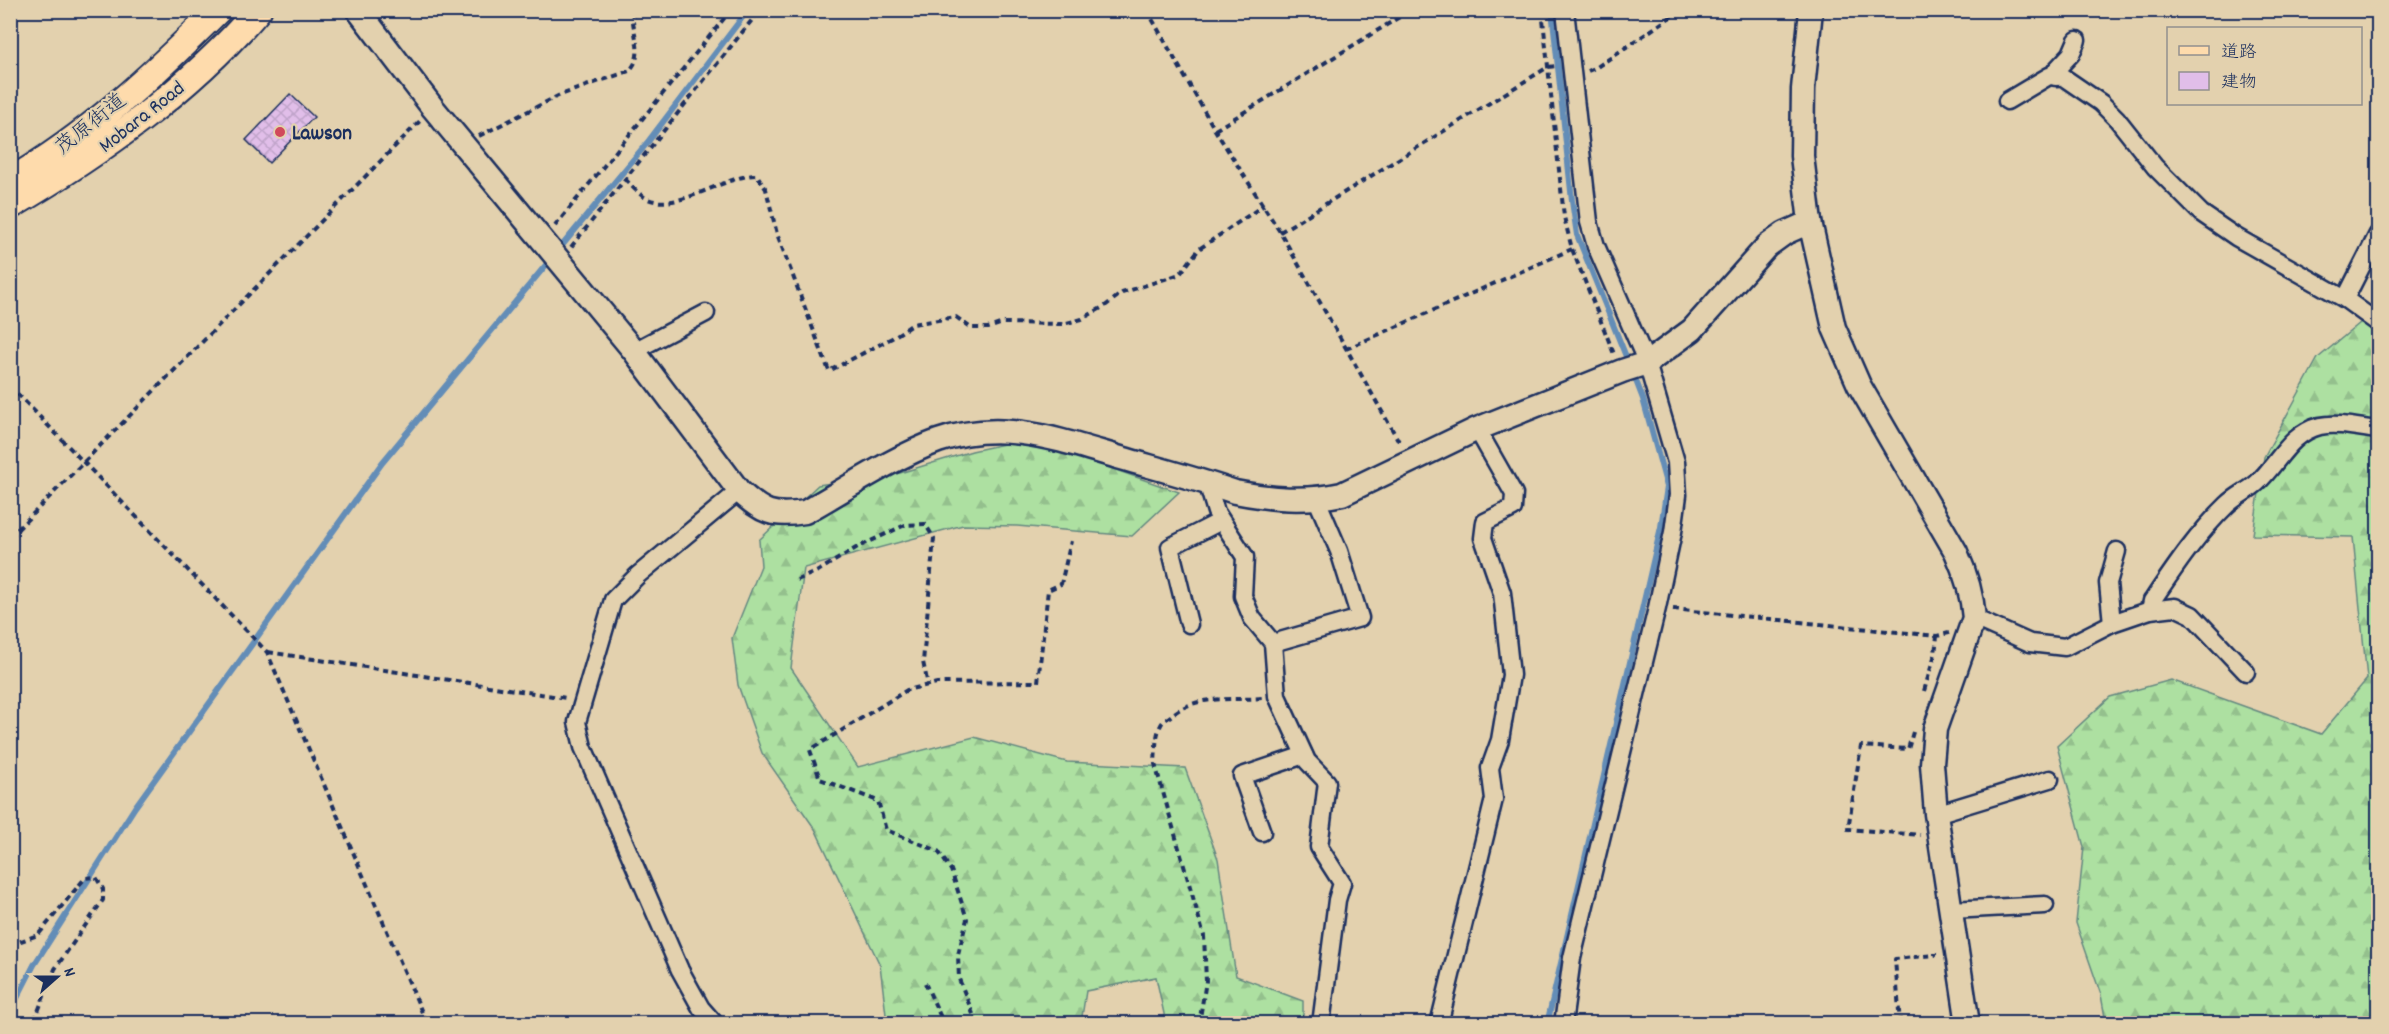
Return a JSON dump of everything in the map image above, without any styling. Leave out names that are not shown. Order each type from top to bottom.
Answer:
[{"type":"main road","name":"茂原街道","points":[[10,181],[92,124],[190,38],[218,10]]},
{"type":"main road","name":"Mobara Road","points":[[10,206],[102,149],[158,105],[206,63],[258,10]]},
{"type":"street","points":[[358,10],[433,108],[634,351],[739,491],[756,507],[770,514],[787,515],[805,512],[909,454],[939,441],[967,434],[1010,431],[1035,433],[1235,492],[1268,498],[1317,500],[1342,494],[1477,429],[1647,363],[1692,330],[1767,246],[1785,233],[1810,222]]},
{"type":"street","points":[[1563,1023],[1572,958],[1657,608],[1673,532],[1678,495],[1676,462],[1647,363],[1596,246],[1589,222],[1565,10]]},
{"type":"street","points":[[1811,10],[1803,89],[1802,156],[1810,222],[1834,328],[1859,385],[1956,552],[1966,574],[1973,600],[1974,618],[1935,729],[1931,827],[1951,910],[1968,1023]]},
{"type":"street","points":[[2056,77],[2056,70],[2071,54],[2077,40]]},
{"type":"street","points":[[2007,101],[2049,76],[2063,77],[2101,103],[2117,118],[2156,167],[2201,213],[2236,237],[2344,299],[2379,322]]},
{"type":"street","points":[[2344,299],[2379,234]]},
{"type":"street","points":[[634,351],[706,313]]},
{"type":"street","points":[[2150,610],[2152,601],[2196,536],[2229,502],[2256,484],[2295,438],[2319,426],[2340,425],[2379,430]]},
{"type":"street","points":[[1439,1023],[1494,799],[1490,768],[1500,740],[1511,675],[1502,593],[1483,538],[1485,522],[1513,508],[1514,494],[1477,429]]},
{"type":"street","points":[[1207,482],[1216,512],[1245,557],[1243,596],[1252,618],[1273,643],[1277,696],[1307,761],[1328,782],[1319,847],[1342,883],[1337,900],[1321,1023]]},
{"type":"street","points":[[715,1023],[701,1008],[680,970],[583,747],[577,722],[613,600],[638,574],[739,491]]},
{"type":"street","points":[[1273,643],[1360,618],[1340,551],[1317,500]]},
{"type":"street","points":[[1189,624],[1170,547],[1221,521]]},
{"type":"street","points":[[2112,623],[2108,583],[2117,551]]},
{"type":"street","points":[[1974,618],[2030,643],[2065,647],[2112,623],[2150,610],[2175,607],[2192,615],[2246,672]]},
{"type":"street","points":[[1262,832],[1242,776],[1304,755]]},
{"type":"street","points":[[1931,827],[2050,779]]},
{"type":"street","points":[[1951,910],[2045,905]]},
{"type":"path","points":[[462,143],[560,95],[629,70],[636,64],[639,51],[633,10]]},
{"type":"path","points":[[543,241],[731,10]]},
{"type":"path","points":[[559,262],[760,10]]},
{"type":"path","points":[[1147,10],[1215,130],[1280,232],[1410,461]]},
{"type":"path","points":[[1215,130],[1411,10]]},
{"type":"path","points":[[1280,232],[1548,67],[1572,70],[1597,67],[1681,10]]},
{"type":"path","points":[[10,537],[433,108]]},
{"type":"path","points":[[625,179],[646,198],[664,202],[694,194],[745,175],[757,175],[766,189],[777,234],[829,371],[892,338],[913,324],[956,317],[971,328],[988,328],[1004,323],[1063,324],[1082,319],[1122,293],[1180,274],[1199,249],[1264,206]]},
{"type":"path","points":[[1346,349],[1572,249]]},
{"type":"path","points":[[10,386],[86,462],[267,652],[427,1023]]},
{"type":"path","points":[[797,580],[905,525],[925,524],[934,538],[923,662],[928,685]]},
{"type":"path","points":[[977,1023],[959,979],[958,955],[967,919],[951,870],[938,851],[886,830],[878,801],[820,779],[810,750],[907,690],[937,683],[1038,682],[1048,590],[1061,584],[1071,541]]},
{"type":"path","points":[[1657,608],[1937,636],[1964,630],[1974,618]]},
{"type":"path","points":[[1923,696],[1935,654],[1937,636]]},
{"type":"path","points":[[267,652],[584,701]]},
{"type":"path","points":[[1199,1023],[1206,981],[1204,936],[1155,764],[1157,739],[1162,723],[1191,703],[1212,698],[1240,700],[1277,696]]},
{"type":"path","points":[[1914,728],[1908,749],[1861,746],[1848,829],[1931,827]]},
{"type":"path","points":[[1919,846],[1931,827]]},
{"type":"path","points":[[10,945],[38,935],[85,878],[96,878],[103,889],[103,900],[55,969],[33,1023]]},
{"type":"path","points":[[1900,1023],[1895,958],[1935,955],[1934,944]]},
{"type":"path","points":[[925,983],[944,1023]]},
{"type":"green space","points":[[2372,313],[2378,314],[2378,1023],[2106,1023],[2101,995],[2076,923],[2084,847],[2057,746],[2110,697],[2171,680],[2321,734],[2367,679],[2353,537],[2253,535],[2264,457],[2318,358]]},
{"type":"green space","points":[[1027,439],[1179,492],[1132,536],[1017,526],[963,525],[804,568],[791,668],[858,767],[974,737],[1067,762],[1185,768],[1218,859],[1236,976],[1303,1001],[1303,1023],[1166,1023],[1156,977],[1086,991],[1081,1023],[887,1023],[880,965],[815,829],[762,753],[738,685],[732,638],[761,566],[759,540],[818,485],[900,473],[972,451]]},
{"type":"building","points":[[290,94],[314,117],[269,163],[246,140]]},
{"type":"waterway","points":[[10,1012],[34,965],[135,807],[382,463],[647,143],[748,10]]},
{"type":"waterway","points":[[1552,10],[1577,235],[1629,364]]},
{"type":"waterway","points":[[1547,1024],[1661,527],[1667,487],[1643,399],[1633,373]]},
{"type":"place","name":"Lawson","points":[[280,132]]}]
